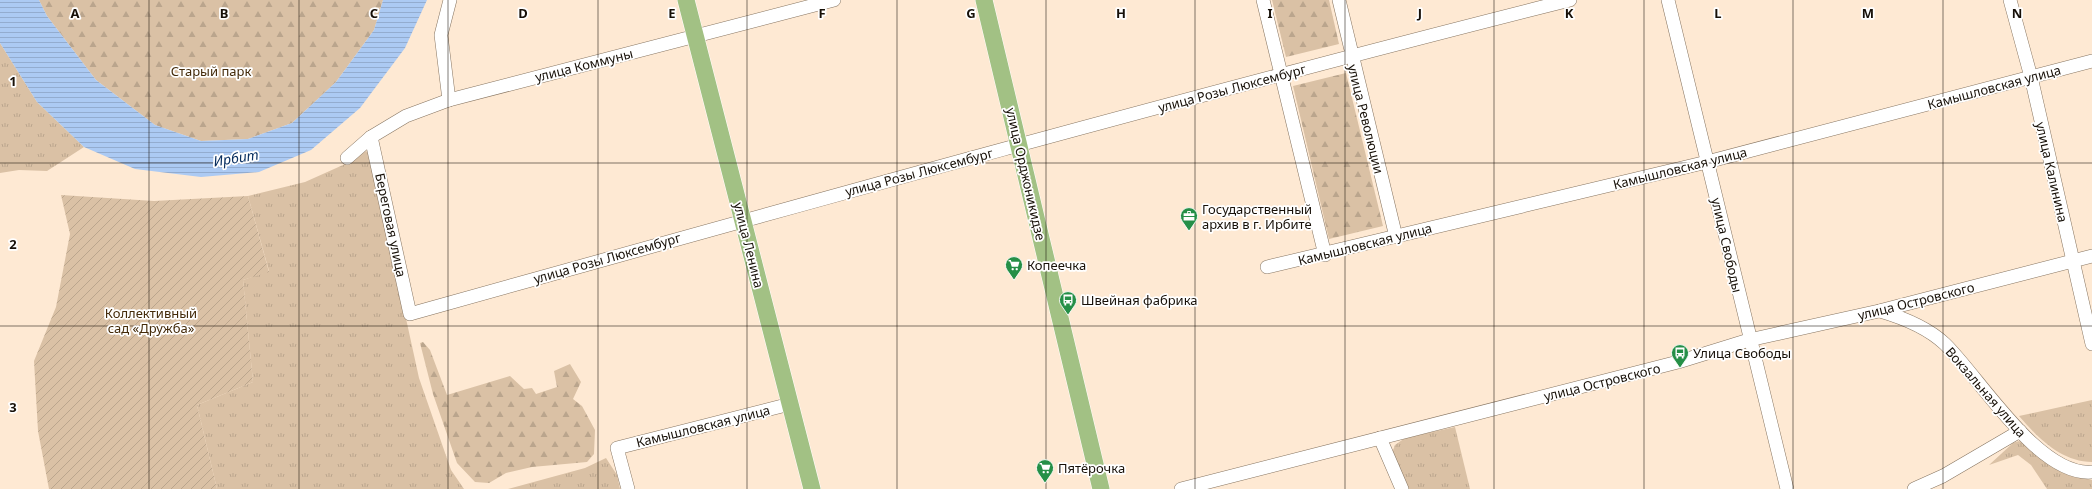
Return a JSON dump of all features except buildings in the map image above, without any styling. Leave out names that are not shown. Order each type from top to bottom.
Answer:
[{"type":"main road","name":"улица Ленина","points":[[686,0],[812,489]]},
{"type":"main road","name":"улица Орджоникидзе","points":[[984,0],[1101,489]]},
{"type":"street","points":[[449,100],[441,36],[450,0]]},
{"type":"street","name":"улица Коммуны","points":[[348,158],[372,137],[406,116],[449,100],[834,0]]},
{"type":"street","points":[[1263,0],[1325,254]]},
{"type":"street","name":"улица Революции","points":[[1339,0],[1396,237]]},
{"type":"street","name":"улица Розы Люксембург","points":[[410,314],[1018,145],[1351,55],[1570,0]]},
{"type":"street","name":"улица Свободы","points":[[1668,0],[1749,340],[1787,489]]},
{"type":"street","name":"улица Калинина","points":[[2010,0],[2031,77],[2072,262],[2092,344]]},
{"type":"street","name":"Камышловская улица","points":[[1266,267],[1707,162],[2092,61]]},
{"type":"street","name":"Береговая улица","points":[[372,137],[410,314]]},
{"type":"street","name":"улица Островского","points":[[1181,489],[1678,362],[1749,340],[1879,311],[2092,256]]},
{"type":"street","name":"Вокзальная улица","points":[[1879,311],[1914,323],[1945,344],[2020,431],[2052,460],[2066,468],[2092,472]]},
{"type":"street","name":"Камышловская улица","points":[[628,489],[617,448],[790,404]]},
{"type":"street","points":[[1914,489],[1943,476],[2020,431]]},
{"type":"street","points":[[1380,438],[1402,489]]},
{"type":"green space","name":"Старый парк","points":[[39,0],[383,0],[374,30],[336,82],[292,123],[248,139],[201,141],[155,125],[96,80],[47,16]]},
{"type":"green space","points":[[1272,0],[1329,0],[1339,44],[1286,57]]},
{"type":"green space","points":[[0,43],[37,102],[84,147],[47,171],[19,170],[0,173]]},
{"type":"green space","points":[[1346,73],[1383,226],[1329,239],[1293,86]]},
{"type":"green space","points":[[366,151],[370,154],[419,378],[451,470],[464,489],[217,489],[197,405],[253,382],[243,280],[269,271],[248,196],[305,182],[343,165]]},
{"type":"green space","name":"Коллективный сад «Дружба»","points":[[61,195],[154,201],[248,196],[269,272],[243,280],[253,382],[197,405],[217,489],[49,489],[38,431],[34,361],[56,307],[70,234]]},
{"type":"green space","points":[[423,342],[430,350],[447,395],[510,376],[524,389],[532,388],[536,394],[557,387],[554,371],[570,364],[581,382],[573,399],[582,406],[595,430],[594,454],[587,462],[532,467],[506,473],[489,483],[475,482],[457,463],[433,394],[420,343]]},
{"type":"green space","points":[[2092,400],[2092,462],[2070,458],[2060,453],[2042,440],[2019,416]]},
{"type":"green space","points":[[1455,427],[1470,489],[1407,489],[1392,453],[1395,445],[1405,438]]},
{"type":"green space","points":[[2019,441],[2030,447],[2056,469],[2073,476],[2092,480],[2092,489],[2047,489],[2031,465],[2018,455],[1989,465],[2013,443]]},
{"type":"green space","points":[[606,458],[617,475],[620,489],[508,489],[585,468]]},
{"type":"water","name":"Ирбит","points":[[0,0],[39,0],[47,16],[96,80],[155,125],[201,141],[248,139],[292,123],[336,82],[374,30],[383,0],[427,0],[405,48],[360,108],[311,150],[259,172],[201,177],[135,169],[84,147],[37,102],[0,43]]},
{"type":"place","name":"Государственный архив в г. Ирбите","points":[[1189,231]]},
{"type":"place","name":"Копеечка","points":[[1014,280]]},
{"type":"place","name":"Швейная фабрика","points":[[1068,315]]},
{"type":"place","name":"Улица Свободы","points":[[1680,368]]},
{"type":"place","name":"Пятёрочка","points":[[1045,483]]}]
